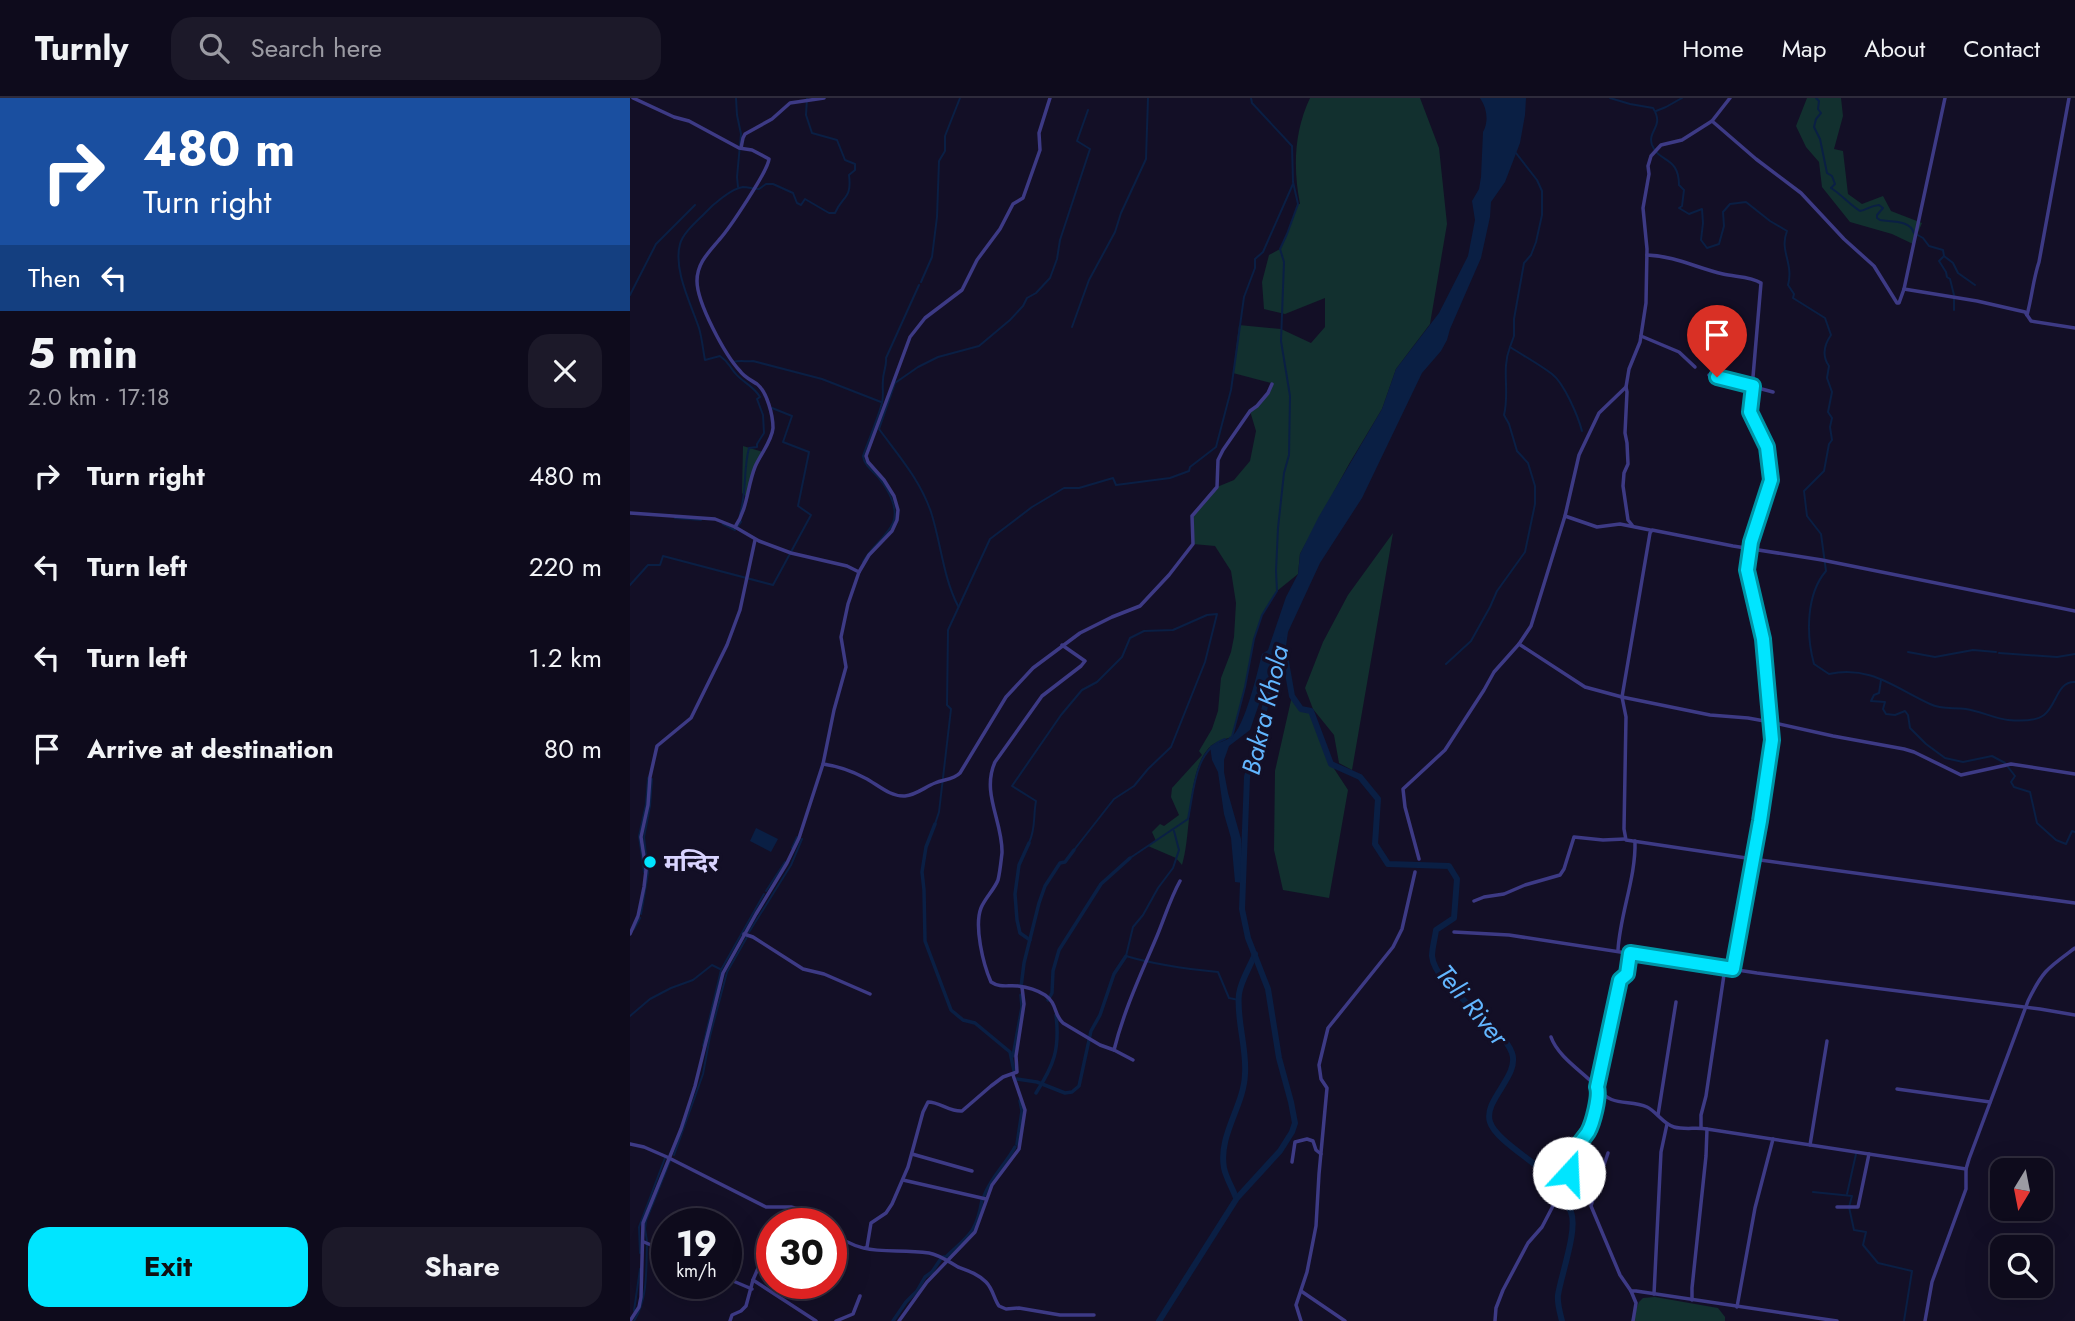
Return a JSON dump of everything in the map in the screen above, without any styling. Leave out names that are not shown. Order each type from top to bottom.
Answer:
[{"type":"street","points":[[633,98],[706,128],[741,148],[752,150],[769,159],[764,174],[699,268],[697,284],[714,332],[741,374],[760,386],[768,403],[773,430],[754,469],[742,517],[735,527]]},
{"type":"street","points":[[741,148],[745,134],[772,119],[786,105],[824,98]]},
{"type":"street","points":[[630,1321],[639,1307],[643,1223],[695,1086],[723,974],[787,863],[807,815],[823,764],[846,667],[841,637],[843,621],[859,572],[869,555],[892,531],[897,520],[898,510],[894,496],[866,456],[910,337],[925,318],[962,290],[977,260],[1000,229],[1013,204],[1023,198],[1040,150],[1039,133],[1050,98]]},
{"type":"street","points":[[1632,525],[1628,520],[1623,486],[1628,464],[1625,433],[1626,387],[1646,314],[1647,255],[1643,208],[1648,166],[1655,149],[1682,140],[1712,121],[1730,98]]},
{"type":"street","points":[[1712,121],[1756,159],[1801,192],[1844,239],[1874,266],[1898,304],[1904,289],[1945,98]]},
{"type":"street","points":[[2027,315],[2069,98]]},
{"type":"street","points":[[1647,255],[1683,260],[1712,271],[1753,278],[1761,283],[1750,412],[1767,447],[1771,480],[1749,548],[1747,570],[1763,639],[1772,740],[1733,969]]},
{"type":"street","points":[[1904,289],[1978,301],[2025,312],[2031,321],[2075,328]]},
{"type":"street","points":[[1642,336],[1679,352],[1695,367]]},
{"type":"street","points":[[1709,375],[1773,391]]},
{"type":"street","points":[[823,764],[850,772],[900,796],[960,773],[1006,697],[1033,668],[1062,645],[1099,623],[1140,606],[1186,555],[1193,544],[1192,516],[1217,487],[1218,460],[1223,450],[1250,411],[1268,393],[1272,384]]},
{"type":"street","points":[[1419,859],[1403,789],[1445,750],[1494,672],[1519,644],[1534,618],[1565,516],[1579,456],[1599,413],[1626,387]]},
{"type":"street","points":[[630,513],[715,519],[735,527],[755,540],[791,553],[847,566],[859,572]]},
{"type":"street","points":[[1565,516],[1597,527],[1632,525],[2075,611]]},
{"type":"street","points":[[1625,839],[1626,717],[1622,697],[1650,530]]},
{"type":"street","points":[[630,934],[638,919],[645,887],[646,873],[641,837],[657,746],[691,718],[727,645],[740,610],[755,540]]},
{"type":"street","points":[[1519,644],[1584,687],[1622,697],[1710,715],[1770,722],[1914,751],[1961,775],[2011,764],[2075,774]]},
{"type":"street","points":[[1062,645],[1085,661],[1042,696],[990,772],[990,796],[1002,851],[998,879],[983,902],[978,918],[982,954],[991,982],[999,987],[1024,988],[1044,995],[1054,1003],[1058,1019],[1063,1023],[1100,1045],[1133,1060]]},
{"type":"street","points":[[1474,901],[1560,875],[1574,837],[1625,839],[2075,903]]},
{"type":"street","points":[[1618,950],[1635,841]]},
{"type":"street","points":[[1301,1321],[1296,1305],[1307,1272],[1316,1226],[1327,1088],[1321,1079],[1319,1065],[1328,1028],[1393,947],[1402,929],[1415,872]]},
{"type":"street","points":[[1114,1050],[1135,987],[1180,881]]},
{"type":"street","points":[[1454,932],[1509,934],[1726,968],[2025,1007],[2075,1016]]},
{"type":"street","points":[[744,934],[754,937],[803,969],[824,974],[870,994]]},
{"type":"street","points":[[1924,1321],[1932,1282],[1966,1189],[1966,1169],[2025,1007],[2047,968],[2075,948]]},
{"type":"street","points":[[1561,1180],[1569,1173],[1574,1153],[1589,1130],[1620,980],[1627,974],[1630,953]]},
{"type":"street","points":[[1701,1128],[1726,968]]},
{"type":"street","points":[[865,1248],[871,1223],[889,1209],[903,1180],[928,1102],[962,1111],[1003,1077],[1017,1072],[1016,1056],[1024,988]]},
{"type":"street","points":[[1658,1115],[1676,1002]]},
{"type":"street","points":[[1551,1037],[1567,1059],[1598,1089],[1615,1101],[1646,1107],[1672,1127],[1701,1128],[1966,1169]]},
{"type":"street","points":[[1810,1145],[1827,1041]]},
{"type":"street","points":[[900,1321],[928,1282],[975,1232],[992,1185],[1019,1149],[1025,1110],[1013,1074]]},
{"type":"street","points":[[1897,1089],[1990,1102]]},
{"type":"street","points":[[1654,1294],[1661,1152],[1667,1124]]},
{"type":"street","points":[[1692,1300],[1707,1129]]},
{"type":"street","points":[[1293,1162],[1295,1142],[1307,1139],[1313,1141],[1316,1150],[1321,1154]]},
{"type":"street","points":[[1737,1307],[1753,1220],[1773,1139]]},
{"type":"street","points":[[630,1144],[653,1150],[766,1207],[795,1208]]},
{"type":"street","points":[[1608,1153],[1591,1206],[1620,1275],[1636,1303],[1633,1321]]},
{"type":"street","points":[[912,1154],[972,1171]]},
{"type":"street","points":[[1837,1207],[1858,1207],[1869,1154]]},
{"type":"street","points":[[1569,1173],[1577,1178],[1593,1181],[1597,1186]]},
{"type":"street","points":[[903,1180],[986,1199]]},
{"type":"street","points":[[1495,1321],[1499,1299],[1507,1282],[1528,1243],[1542,1227],[1554,1204]]},
{"type":"street","points":[[644,1242],[651,1245]]},
{"type":"street","points":[[847,1242],[887,1252],[928,1253],[947,1260],[975,1273],[986,1282],[999,1306],[1006,1309],[1019,1308],[1060,1315],[1094,1315]]},
{"type":"street","points":[[730,1321],[732,1315],[746,1306],[756,1273]]},
{"type":"street","points":[[753,1280],[816,1321]]},
{"type":"street","points":[[742,1285],[752,1289]]},
{"type":"street","points":[[1301,1291],[1345,1321]]},
{"type":"street","points":[[1631,1291],[1837,1321]]},
{"type":"street","points":[[836,1321],[853,1314],[860,1296]]},
{"type":"green space","points":[[1310,98],[1420,98],[1439,148],[1447,224],[1430,324],[1396,369],[1382,409],[1300,554],[1298,574],[1277,591],[1262,615],[1232,737],[1212,745],[1198,768],[1182,865],[1176,858],[1148,846],[1156,841],[1152,832],[1160,824],[1164,826],[1179,815],[1171,797],[1172,788],[1202,755],[1199,751],[1212,729],[1218,711],[1221,678],[1234,637],[1236,603],[1231,571],[1215,546],[1193,544],[1192,516],[1217,487],[1234,480],[1250,461],[1256,431],[1250,411],[1268,393],[1271,383],[1233,373],[1239,325],[1281,329],[1311,343],[1325,327],[1325,298],[1285,314],[1264,309],[1262,282],[1269,255],[1280,249],[1300,204],[1296,150]]},
{"type":"green space","points":[[1807,98],[1841,98],[1843,116],[1834,149],[1843,151],[1848,194],[1862,204],[1883,196],[1891,211],[1922,223],[1913,244],[1892,234],[1850,222],[1822,187],[1819,162],[1806,147],[1796,126]]},
{"type":"green space","points":[[743,446],[763,452],[754,469],[748,498],[742,493]]},
{"type":"green space","points":[[1393,533],[1352,770],[1339,763],[1334,735],[1313,709],[1305,688],[1323,642],[1348,595]]},
{"type":"green space","points":[[1292,696],[1301,709],[1311,711],[1331,764],[1348,790],[1329,898],[1283,890],[1274,850],[1275,771]]},
{"type":"green space","points":[[1655,1297],[1718,1308],[1725,1321],[1631,1321],[1643,1298]]},
{"type":"water","points":[[1480,98],[1526,98],[1520,143],[1505,182],[1491,202],[1481,258],[1447,340],[1422,373],[1362,498],[1320,563],[1288,632],[1285,653],[1280,648],[1273,674],[1250,730],[1229,746],[1224,760],[1224,772],[1241,839],[1243,883],[1235,882],[1231,838],[1210,746],[1231,737],[1241,723],[1262,654],[1268,650],[1286,597],[1298,574],[1300,554],[1382,409],[1396,369],[1439,313],[1468,256],[1475,220],[1472,201],[1479,189],[1483,132],[1487,119]]},
{"type":"water","points":[[756,828],[778,839],[771,852],[750,841]]},
{"type":"waterway","points":[[736,98],[741,134],[738,187]]},
{"type":"waterway","points":[[740,514],[749,448],[757,447],[764,433],[763,415],[757,399],[760,397],[720,356],[705,360],[699,328],[681,276],[678,254],[687,232],[712,206],[738,188],[759,189],[766,184],[773,184],[793,193],[797,203],[801,205],[805,199],[829,213],[835,213],[848,193],[849,175],[855,170],[855,164],[845,160],[837,140],[812,133],[806,115],[807,98]]},
{"type":"waterway","points":[[921,282],[932,257],[939,161],[945,151],[945,136],[960,98]]},
{"type":"waterway","points":[[1072,327],[1089,280],[1115,232],[1146,159],[1148,98]]},
{"type":"waterway","points":[[1230,738],[1245,687],[1254,639],[1262,615],[1277,591],[1278,528],[1284,473],[1289,455],[1290,396],[1281,341],[1284,262],[1280,249],[1298,204],[1293,182],[1292,146],[1252,103],[1251,98]]},
{"type":"waterway","points":[[1610,98],[1653,108],[1657,124],[1651,140],[1652,145],[1655,151],[1676,169],[1679,185],[1684,190],[1682,206],[1679,208],[1689,214],[1702,209],[1701,240],[1707,248],[1719,244],[1724,226],[1723,212],[1730,204],[1746,202],[1787,231],[1785,245],[1789,270],[1788,285],[1794,294],[1793,298],[1825,318],[1831,335],[1825,347],[1825,354],[1829,366],[1827,378],[1832,392],[1828,412],[1832,418],[1832,440],[1824,471],[1804,491],[1807,516],[1821,534],[1826,571],[1819,580],[1811,603],[1809,628],[1814,664],[1829,674],[1844,672],[1870,675],[1934,706],[1966,709],[2012,720],[2036,719],[2044,715],[2064,685],[2075,682]]},
{"type":"waterway","points":[[1656,111],[1682,98]]},
{"type":"waterway","points":[[1816,98],[1821,113],[1814,127],[1820,139],[1827,173],[1832,176],[1835,184],[1831,188],[1860,211],[1879,205],[1883,208],[1877,218],[1909,226],[1929,246],[1943,250],[1944,256],[1953,263],[1958,273],[1975,285]]},
{"type":"waterway","points":[[958,606],[926,500],[908,469],[879,429],[895,383],[938,357],[979,346],[1010,320],[1027,298],[1036,293],[1050,278],[1090,149],[1077,141],[1088,110]]},
{"type":"waterway","points":[[1516,153],[1542,191],[1542,215],[1536,242],[1531,255],[1524,263],[1514,319],[1514,336],[1510,347],[1557,378],[1570,400],[1582,431]]},
{"type":"waterway","points":[[935,824],[939,812],[951,709],[947,705],[948,630],[990,539],[1032,507],[1064,488],[1079,488],[1113,478],[1116,485],[1170,478],[1189,471],[1190,467],[1216,447],[1231,390],[1244,297],[1255,268],[1255,259],[1263,252],[1293,184]]},
{"type":"waterway","points":[[630,295],[656,244],[695,205]]},
{"type":"waterway","points":[[1943,257],[1939,261],[1950,279],[1954,295]]},
{"type":"waterway","points":[[863,562],[893,523],[895,511],[889,493],[863,456],[882,403],[886,358],[919,285]]},
{"type":"waterway","points":[[1954,298],[1954,310]]},
{"type":"waterway","points":[[1446,664],[1471,641],[1497,591],[1525,552],[1535,504],[1535,486],[1528,463],[1517,451],[1504,415],[1506,364],[1510,347]]},
{"type":"waterway","points":[[733,362],[753,361],[822,379],[881,402]]},
{"type":"waterway","points":[[630,585],[648,565],[660,565],[663,556],[773,585],[811,515],[798,506],[809,452],[783,442],[792,416],[772,408]]},
{"type":"waterway","points":[[675,518],[701,520]]},
{"type":"waterway","points":[[723,524],[735,530],[740,520]]},
{"type":"waterway","points":[[1029,843],[1034,827],[1036,801],[1012,786],[1061,715],[1082,690],[1097,682],[1122,657],[1130,638],[1144,631],[1173,630],[1207,615],[1217,614],[1205,662],[1171,747],[1134,786],[1114,799],[1074,850]]},
{"type":"waterway","name":"Bakra Khola","points":[[1159,1321],[1237,1198],[1280,1151],[1295,1123],[1279,1058],[1268,989],[1248,938],[1242,909],[1247,777],[1282,640]]},
{"type":"waterway","name":"Teli River","points":[[1283,645],[1292,696],[1301,709],[1311,711],[1331,764],[1360,777],[1378,799],[1375,844],[1388,864],[1449,866],[1457,879],[1454,918],[1436,930],[1432,956],[1444,980],[1495,1029],[1512,1053],[1511,1070],[1489,1114],[1493,1128],[1550,1178],[1571,1212],[1571,1241],[1558,1295],[1562,1321]]},
{"type":"waterway","points":[[1908,652],[1935,657],[1973,650],[1996,652]]},
{"type":"waterway","points":[[1999,653],[2057,657],[2075,654]]},
{"type":"waterway","points":[[1881,680],[1879,693],[1874,695],[1871,701],[1885,702],[1883,709],[1886,714],[1895,715],[1905,711],[1910,728],[1945,758],[1963,762],[1992,756],[2005,763]]},
{"type":"waterway","points":[[1130,858],[1188,819],[1201,762],[1215,744],[1225,739]]},
{"type":"waterway","points":[[2008,767],[2015,776],[2011,782],[2014,787],[2030,792],[2037,823],[2056,840],[2066,844],[2072,831],[2075,832]]},
{"type":"waterway","points":[[644,872],[639,836],[648,778]]},
{"type":"waterway","points":[[641,914],[648,873],[644,837],[652,779]]},
{"type":"waterway","points":[[935,824],[926,847],[922,872],[925,941],[951,1010],[963,1020],[975,1023],[1010,1052],[1014,1071]]},
{"type":"waterway","points":[[1174,831],[1179,850],[1173,868],[1133,927],[1126,956],[1218,972],[1229,998],[1239,1000]]},
{"type":"waterway","points":[[792,848],[797,837]]},
{"type":"waterway","points":[[749,932],[791,865],[802,839]]},
{"type":"waterway","points":[[1029,843],[1019,865],[1015,894],[1020,933],[1030,940]]},
{"type":"waterway","points":[[1021,987],[1024,963],[1045,886],[1060,863],[1065,862],[1074,850]]},
{"type":"waterway","points":[[1048,1000],[1052,993],[1053,971],[1059,950],[1101,884],[1130,858]]},
{"type":"waterway","points":[[766,891],[785,862]]},
{"type":"waterway","points":[[703,1046],[721,970],[764,894]]},
{"type":"waterway","points":[[634,929],[640,918]]},
{"type":"waterway","points":[[674,1155],[703,1074],[727,972],[747,937]]},
{"type":"waterway","points":[[1236,1198],[1225,1172],[1223,1156],[1228,1132],[1244,1086],[1239,994],[1255,954]]},
{"type":"waterway","points":[[1017,1079],[1037,1082],[1065,1093],[1072,1092],[1079,1086],[1091,1031],[1100,1015],[1114,974],[1126,956]]},
{"type":"waterway","points":[[630,1016],[650,999],[693,980],[712,965],[720,969]]},
{"type":"waterway","points":[[1013,1056],[1022,1007],[1021,995]]},
{"type":"waterway","points":[[1036,1093],[1054,1056],[1057,1038],[1056,1015]]},
{"type":"waterway","points":[[1017,1144],[1022,1111],[1020,1101]]},
{"type":"waterway","points":[[984,1196],[1015,1147]]},
{"type":"waterway","points":[[1847,1194],[1856,1154]]},
{"type":"waterway","points":[[640,1253],[639,1227],[665,1158]]},
{"type":"waterway","points":[[647,1241],[646,1221],[670,1161]]},
{"type":"waterway","points":[[1813,1192],[1852,1196],[1849,1207],[1854,1230],[1866,1232],[1863,1245],[1878,1263],[1912,1271],[1904,1321]]},
{"type":"waterway","points":[[943,1257],[970,1233],[977,1220],[982,1200]]},
{"type":"waterway","points":[[634,1321],[644,1294],[647,1245]]},
{"type":"waterway","points":[[893,1321],[940,1260]]},
{"type":"waterway","points":[[634,1311],[640,1269]]},
{"type":"place","name":"मन्दिर","points":[[650,862]]},
{"type":"route","points":[[1569,1173],[1574,1153],[1588,1133],[1597,1102],[1597,1087],[1620,980],[1627,974],[1630,953],[1733,969],[1772,740],[1763,639],[1747,570],[1754,529],[1772,470],[1767,447],[1750,412],[1753,386],[1717,377]]}]
